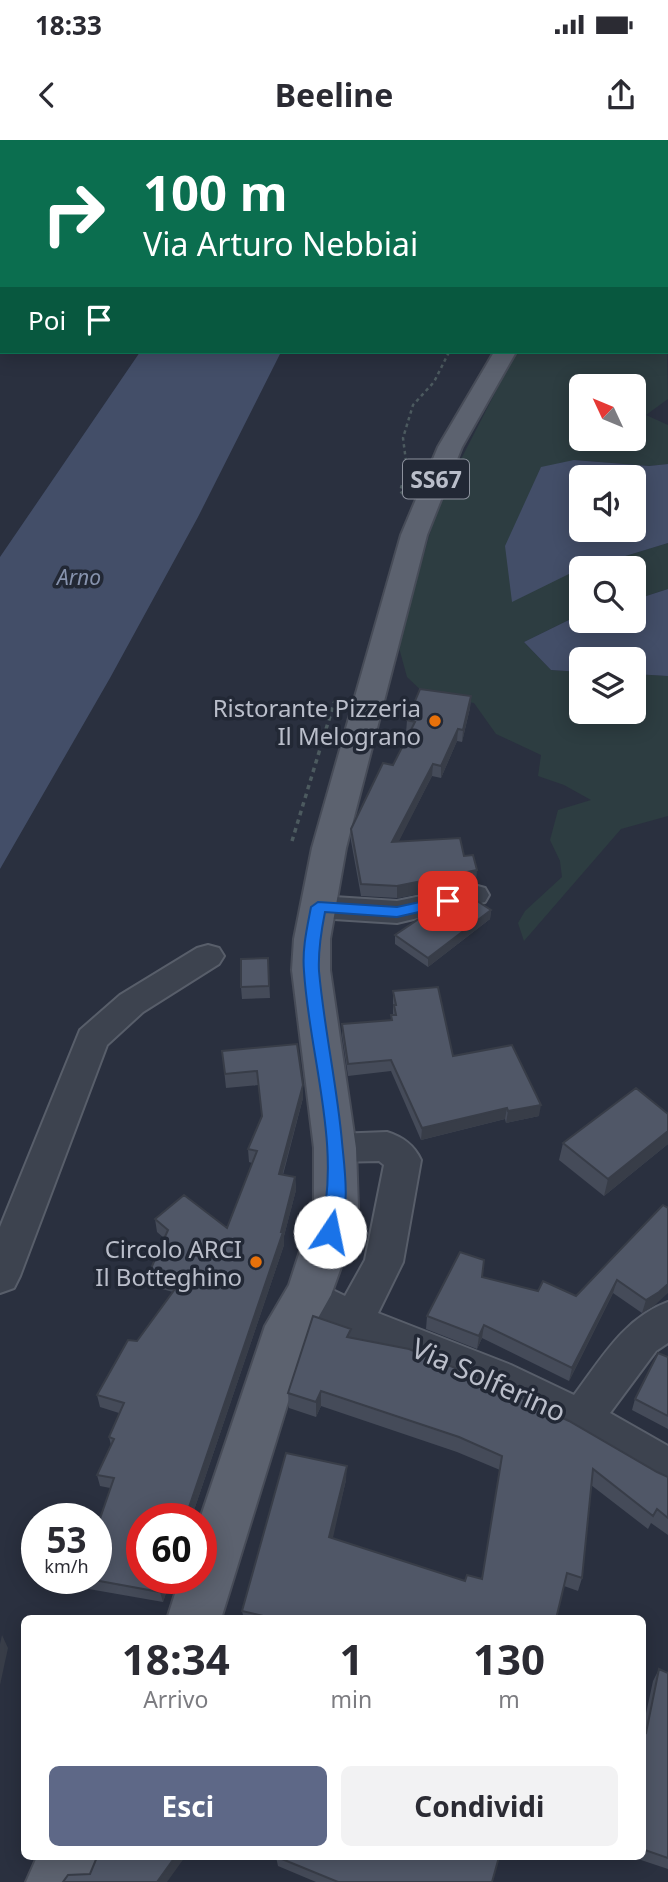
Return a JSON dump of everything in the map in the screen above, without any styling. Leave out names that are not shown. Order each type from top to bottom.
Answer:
[{"type":"main road","name":"SS67","points":[[318,907],[329,848],[414,535],[450,447],[504,354]]},
{"type":"main road","points":[[195,1615],[270,1377],[288,1326],[308,1295],[323,1256],[336,1208],[335,1147],[311,970],[318,907]]},
{"type":"main road","points":[[57,1882],[72,1860]]},
{"type":"street","points":[[318,907],[397,912],[474,895]]},
{"type":"street","points":[[0,1276],[92,1039],[106,1022],[208,956]]},
{"type":"street","points":[[335,1147],[387,1146],[403,1160],[384,1262],[353,1321]]},
{"type":"street","name":"Via Solferino","points":[[308,1295],[353,1321],[496,1378],[581,1419],[668,1469]]},
{"type":"street","points":[[581,1419],[642,1338],[668,1320]]},
{"type":"path","points":[[407,501],[400,491],[407,469],[403,438],[413,405],[434,382],[448,354]]},
{"type":"shaded area","points":[[515,354],[667,354],[668,399],[646,415],[668,425],[668,464],[649,466],[574,460],[574,465],[569,465],[569,542],[573,542],[572,556],[569,556],[569,620],[524,642],[551,670],[569,671],[569,724],[646,724],[646,675],[668,676],[668,816],[621,829],[524,941],[518,923],[525,911],[562,877],[560,861],[550,840],[558,810],[591,800],[564,785],[538,776],[541,755],[496,734],[474,703],[426,695],[407,677],[398,644],[439,502]]},
{"type":"shaded area","points":[[668,543],[668,589],[646,596],[646,556],[625,556]]},
{"type":"water","name":"Arno","points":[[139,354],[280,354],[198,517],[110,678],[0,869],[0,557]]},
{"type":"water","points":[[574,460],[636,465],[569,465],[569,542],[646,542],[646,466],[668,464],[668,543],[625,556],[569,556],[569,574],[512,602],[505,546],[541,467]]},
{"type":"water","points":[[668,589],[668,676],[646,675],[646,647],[569,647],[569,671],[551,670],[524,642],[569,620],[569,633],[646,633],[646,596]]},
{"type":"building","points":[[420,689],[471,696],[463,730],[458,729],[441,766],[433,764],[392,842],[460,838],[464,856],[473,855],[477,870],[397,886],[361,884],[351,829],[383,763],[393,765],[415,722],[407,720]]},
{"type":"building","points":[[474,899],[491,910],[428,958],[395,935],[435,908]]},
{"type":"building","points":[[268,958],[269,986],[241,987],[241,959]]},
{"type":"building","points":[[438,987],[453,1056],[512,1045],[541,1105],[508,1111],[507,1108],[422,1128],[391,1060],[348,1064],[342,1024],[392,1020],[391,1015],[396,1015],[393,991]]},
{"type":"building","points":[[297,1044],[303,1085],[279,1174],[295,1177],[283,1232],[190,1503],[126,1503],[126,1586],[112,1583],[112,1503],[105,1503],[114,1478],[97,1475],[114,1439],[109,1437],[124,1403],[97,1395],[128,1340],[137,1341],[180,1282],[149,1273],[168,1230],[155,1219],[184,1195],[227,1228],[257,1151],[248,1149],[262,1116],[257,1071],[225,1074],[222,1051]]},
{"type":"building","points":[[636,1088],[668,1114],[668,1131],[608,1179],[563,1143]]},
{"type":"building","points":[[663,1205],[668,1208],[668,1284],[646,1300],[617,1280],[572,1368],[484,1325],[479,1336],[427,1316],[460,1252],[484,1260],[482,1277],[538,1291],[543,1281],[576,1296]]},
{"type":"building","points":[[313,1316],[351,1329],[347,1337],[409,1349],[482,1379],[569,1421],[668,1477],[668,1518],[657,1509],[653,1516],[593,1469],[582,1578],[567,1573],[557,1615],[259,1615],[242,1611],[286,1453],[347,1466],[329,1537],[465,1581],[467,1575],[482,1579],[502,1456],[459,1437],[321,1391],[316,1402],[288,1393]]},
{"type":"building","points":[[658,1353],[668,1357],[668,1416],[635,1399]]},
{"type":"building","points":[[659,1669],[668,1673],[668,1858],[646,1850],[646,1733]]},
{"type":"building","points":[[96,1860],[173,1860],[157,1882],[63,1882],[68,1875],[90,1874]]},
{"type":"building","points":[[284,1860],[498,1860],[492,1882],[338,1882]]},
{"type":"place","name":"Ristorante Pizzeria Il Melograno","points":[[435,721]]},
{"type":"place","name":"Circolo ARCI Il Botteghino","points":[[256,1262]]},
{"type":"route","points":[[330,1232],[336,1208],[335,1147],[311,970],[318,907],[397,912],[448,901]]}]
